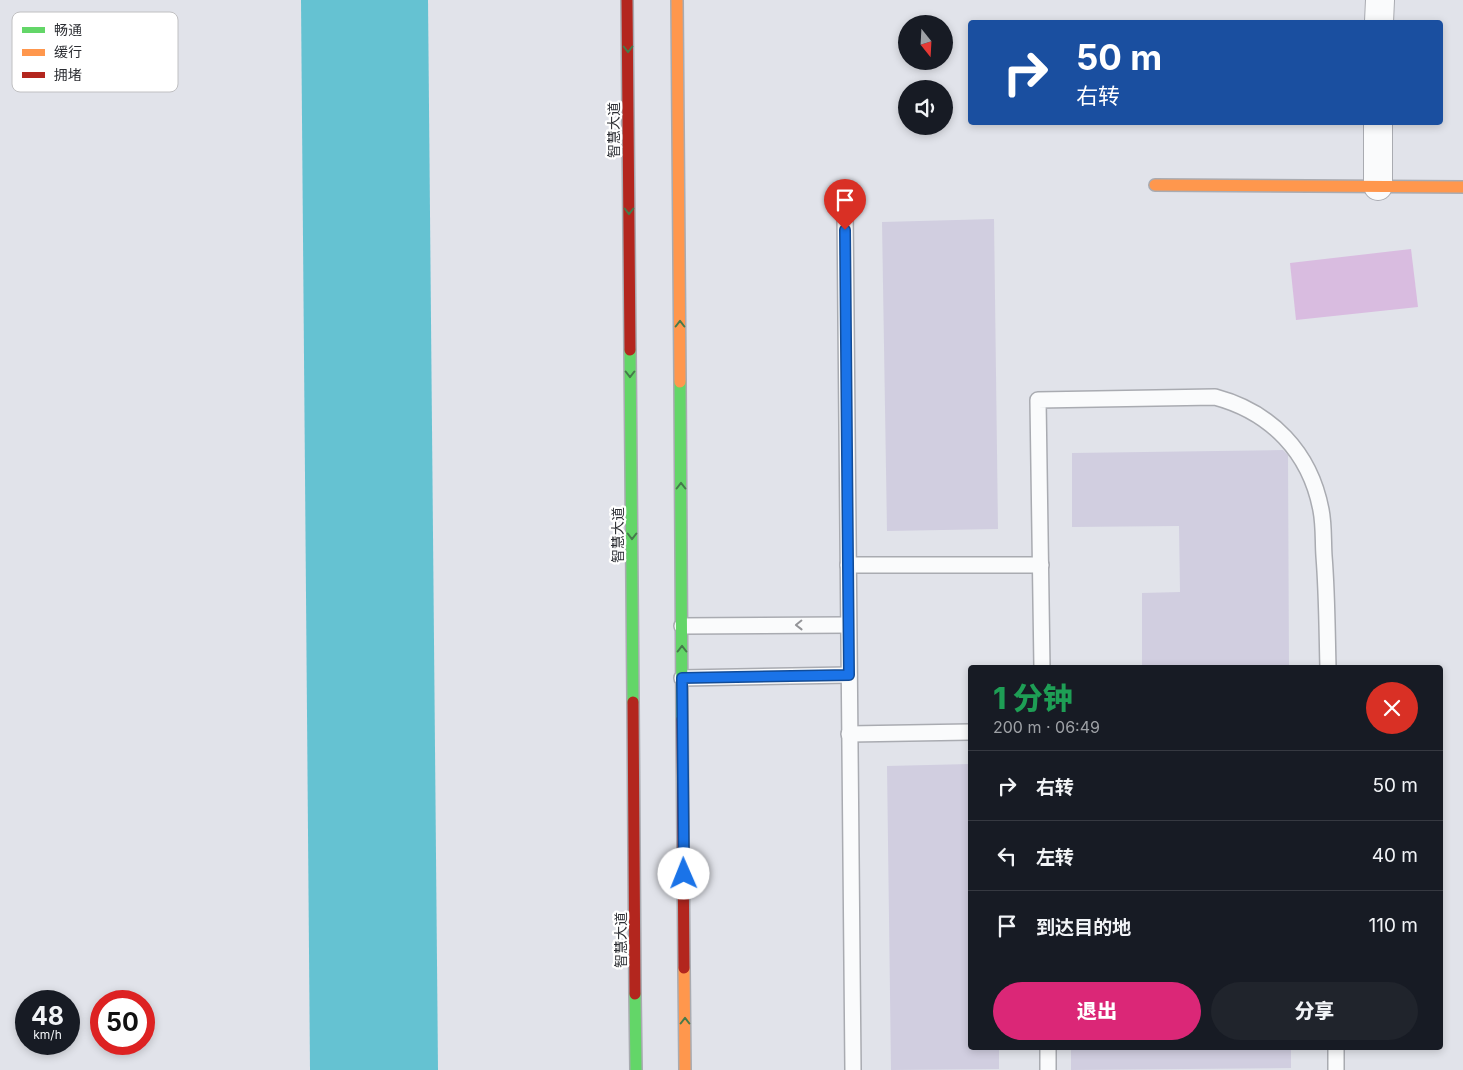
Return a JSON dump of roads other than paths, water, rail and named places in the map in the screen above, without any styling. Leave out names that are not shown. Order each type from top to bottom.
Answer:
[{"type":"main road","name":"智慧大道","points":[[627,0],[636,1070]]},
{"type":"main road","points":[[677,0],[685,1070]]},
{"type":"main road","points":[[1155,184],[1463,187]]},
{"type":"street","points":[[1379,20],[1380,0]]},
{"type":"street","points":[[1378,125],[1378,186]]},
{"type":"lane","points":[[844,210],[853,1070]]},
{"type":"lane","points":[[1042,665],[1038,400],[1215,397],[1235,402],[1284,434],[1316,487],[1321,512],[1326,584],[1328,665]]},
{"type":"lane","points":[[848,565],[1040,566]]},
{"type":"lane","points":[[682,626],[848,625]]},
{"type":"lane","points":[[682,678],[849,675]]},
{"type":"lane","points":[[849,734],[968,732]]},
{"type":"lane","points":[[1048,1050],[1048,1070]]},
{"type":"lane","points":[[1336,1050],[1336,1070]]},
{"type":"water","points":[[301,0],[428,0],[438,1070],[310,1070]]}]
